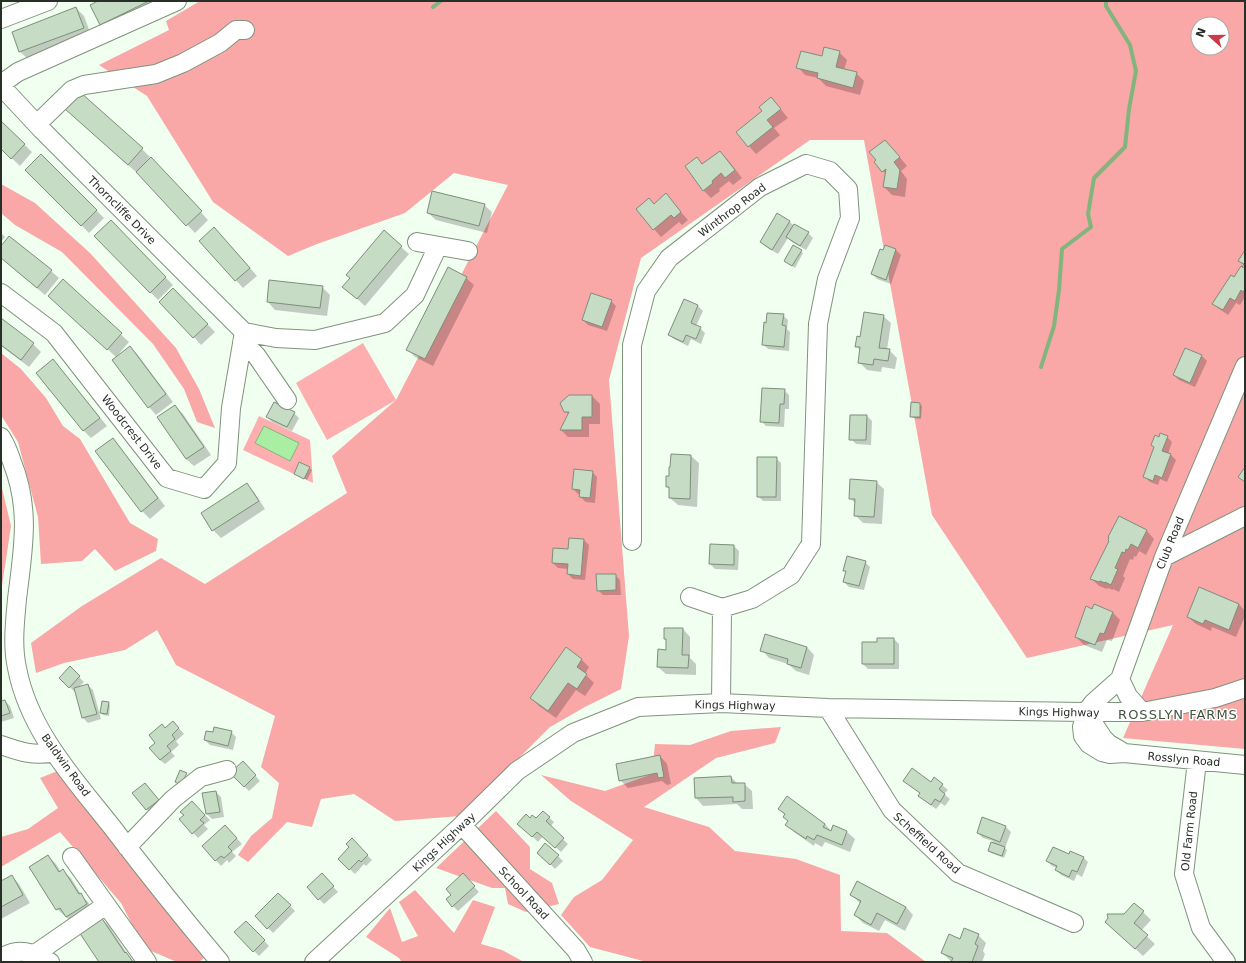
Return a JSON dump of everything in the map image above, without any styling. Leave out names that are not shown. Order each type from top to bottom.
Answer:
[{"type":"street","points":[[1,19],[48,1]]},
{"type":"street","points":[[1,85],[18,72],[177,1]]},
{"type":"street","points":[[37,124],[72,90],[84,84],[156,74],[182,63],[220,43],[236,30],[245,30]]},
{"type":"street","name":"Thorncliffe Drive","points":[[1,85],[243,337],[287,400]]},
{"type":"street","name":"Winthrop Road","points":[[632,541],[632,345],[646,291],[669,258],[760,187],[806,164],[830,171],[848,189],[850,218],[827,279],[818,324],[811,544],[791,575],[752,599],[722,608]]},
{"type":"street","points":[[417,242],[468,251]]},
{"type":"street","points":[[243,337],[316,340],[385,323],[415,295],[438,246]]},
{"type":"street","name":"Woodcrest Drive","points":[[1,293],[54,333],[167,478],[204,489],[227,463],[231,408],[243,337]]},
{"type":"street","name":"Club Road","points":[[1086,712],[1093,703],[1120,679],[1164,557],[1245,366]]},
{"type":"street","name":"Baldwin Road","points":[[1,437],[15,467],[22,491],[25,520],[24,544],[15,622],[14,645],[16,668],[23,692],[35,721],[54,752],[176,910],[220,962]]},
{"type":"street","points":[[1164,557],[1245,516]]},
{"type":"street","points":[[690,597],[722,608],[721,704]]},
{"type":"street","points":[[1120,679],[1128,696],[1142,712]]},
{"type":"street","name":"Kings Highway","points":[[314,962],[462,825],[517,771],[573,733],[638,708],[721,704],[828,708],[1142,712],[1214,698],[1245,688]]},
{"type":"street","name":"Scheffield Road","points":[[828,708],[892,810],[958,873],[1074,923]]},
{"type":"street","name":"Rosslyn Road","points":[[1086,712],[1082,727],[1083,736],[1089,744],[1102,752],[1110,754],[1124,753],[1245,765]]},
{"type":"street","points":[[1,745],[32,754],[44,755],[54,752]]},
{"type":"street","name":"Old Farm Road","points":[[1197,760],[1184,874],[1201,928],[1226,962]]},
{"type":"street","points":[[127,847],[173,799],[201,777],[227,770]]},
{"type":"street","name":"School Road","points":[[462,825],[576,950],[583,962]]},
{"type":"street","points":[[72,857],[147,962]]},
{"type":"street","points":[[1,958],[9,954],[21,952],[43,958],[106,905]]},
{"type":"shaded area","points":[[200,1],[1245,1],[1245,749],[1123,738],[1173,625],[1027,658],[932,515],[864,140],[810,140],[641,258],[609,380],[629,636],[621,689],[550,727],[461,816],[395,821],[354,794],[321,799],[312,827],[287,822],[248,862],[238,855],[251,836],[272,818],[279,783],[261,767],[275,716],[176,665],[157,630],[125,650],[64,663],[36,673],[31,643],[82,606],[161,558],[205,584],[347,493],[332,456],[396,400],[508,185],[454,173],[405,213],[317,244],[288,256],[213,202],[147,96],[99,65],[169,30],[166,21]]},
{"type":"shaded area","points":[[1,184],[35,203],[90,253],[176,348],[199,389],[215,428],[197,422],[184,389],[153,344],[62,252],[15,225],[1,213]]},
{"type":"shaded area","points":[[363,343],[396,400],[327,440],[296,383]]},
{"type":"shaded area","points":[[1,353],[21,369],[46,398],[63,426],[80,439],[130,523],[158,539],[156,551],[115,571],[95,549],[82,561],[41,564],[38,517],[18,442],[1,415]]},
{"type":"shaded area","points":[[259,416],[310,440],[313,483],[243,450]]},
{"type":"shaded area","points":[[264,426],[299,443],[290,461],[255,443]]},
{"type":"shaded area","points":[[1,484],[11,526],[1,592]]},
{"type":"shaded area","points":[[781,727],[775,743],[716,758],[644,807],[709,827],[735,851],[796,859],[840,875],[841,931],[887,933],[926,962],[647,962],[590,947],[561,915],[574,897],[602,880],[633,840],[571,801],[541,775],[605,791],[652,774],[655,744],[690,745],[731,731]]},
{"type":"shaded area","points":[[60,770],[204,958],[199,962],[177,962],[144,948],[121,903],[60,832],[1,867],[1,837],[28,829],[58,808],[40,778]]},
{"type":"shaded area","points":[[496,811],[530,847],[530,869],[552,883],[559,904],[526,912],[508,904],[505,888],[492,888],[436,868]]},
{"type":"shaded area","points":[[415,890],[454,933],[473,900],[495,907],[481,944],[502,950],[524,962],[402,962],[399,958],[366,937],[390,908],[402,942],[418,936],[399,902]]},
{"type":"building","points":[[98,1],[149,1],[100,25],[90,5]]},
{"type":"building","points":[[76,7],[84,28],[19,52],[12,32]]},
{"type":"building","points":[[824,47],[840,51],[836,67],[857,72],[853,88],[817,78],[818,73],[796,68],[801,51],[822,56]]},
{"type":"building","points":[[80,92],[143,148],[128,165],[65,109]]},
{"type":"building","points":[[771,97],[781,109],[767,120],[773,127],[748,147],[736,132],[762,111],[759,107]]},
{"type":"building","points":[[1,121],[25,144],[11,159],[1,149]]},
{"type":"building","points":[[885,140],[900,157],[894,162],[900,170],[897,189],[883,187],[886,169],[882,172],[874,162],[876,160],[869,152]]},
{"type":"building","points":[[720,151],[735,170],[725,178],[721,173],[712,181],[713,183],[703,191],[685,166],[697,157],[702,164]]},
{"type":"building","points":[[41,154],[97,210],[81,226],[25,170]]},
{"type":"building","points":[[151,157],[202,211],[186,226],[136,172]]},
{"type":"building","points":[[432,191],[485,204],[479,226],[427,213]]},
{"type":"building","points":[[666,193],[681,212],[674,218],[671,215],[653,230],[636,209],[649,198],[654,204]]},
{"type":"building","points":[[777,213],[790,221],[772,250],[760,242]]},
{"type":"building","points":[[111,220],[166,277],[150,293],[94,236]]},
{"type":"building","points":[[794,224],[809,232],[800,246],[786,237]]},
{"type":"building","points":[[214,227],[250,268],[235,281],[199,241]]},
{"type":"building","points":[[384,230],[402,246],[357,299],[342,287],[350,278],[346,275]]},
{"type":"building","points":[[9,236],[52,270],[37,288],[1,258],[1,246]]},
{"type":"building","points":[[793,245],[802,250],[792,266],[784,261]]},
{"type":"building","points":[[885,245],[896,249],[886,280],[871,274],[880,249],[883,250]]},
{"type":"building","points":[[1245,250],[1245,268],[1242,267],[1244,264],[1238,261]]},
{"type":"building","points":[[1241,266],[1245,268],[1245,289],[1243,292],[1241,290],[1235,301],[1230,298],[1223,310],[1212,304],[1231,275],[1234,277]]},
{"type":"building","points":[[448,267],[467,277],[425,359],[406,350]]},
{"type":"building","points":[[63,279],[122,333],[107,350],[48,296]]},
{"type":"building","points":[[269,280],[323,286],[320,308],[267,302]]},
{"type":"building","points":[[173,288],[208,324],[193,338],[159,302]]},
{"type":"building","points":[[591,293],[612,300],[602,327],[582,320]]},
{"type":"building","points":[[684,299],[698,305],[691,323],[701,327],[696,339],[686,335],[683,342],[668,335]]},
{"type":"building","points":[[864,312],[884,315],[879,348],[890,349],[888,361],[874,359],[873,365],[858,363],[860,347],[855,347],[857,336],[860,337]]},
{"type":"building","points":[[767,313],[784,314],[782,325],[786,326],[784,347],[762,345],[764,322],[766,323]]},
{"type":"building","points":[[1,318],[34,343],[21,360],[1,345]]},
{"type":"building","points":[[130,346],[166,394],[148,408],[112,360]]},
{"type":"building","points":[[1185,348],[1202,355],[1190,383],[1173,375]]},
{"type":"building","points":[[53,359],[100,418],[83,431],[36,373]]},
{"type":"building","points":[[762,388],[785,389],[784,404],[780,404],[779,423],[760,422]]},
{"type":"building","points":[[569,395],[592,395],[592,417],[582,417],[582,430],[560,430],[569,412],[564,412],[560,403]]},
{"type":"building","points":[[274,402],[295,412],[287,427],[266,417]]},
{"type":"building","points":[[911,402],[920,403],[920,417],[910,417]]},
{"type":"building","points":[[175,405],[204,447],[186,459],[157,417]]},
{"type":"building","points":[[850,415],[867,415],[866,440],[849,440]]},
{"type":"building","points":[[1160,433],[1168,436],[1162,451],[1171,454],[1162,478],[1155,475],[1153,481],[1143,477],[1154,447],[1151,445],[1155,435],[1159,437]]},
{"type":"building","points":[[113,438],[158,498],[141,512],[95,451]]},
{"type":"building","points":[[671,454],[691,455],[690,499],[669,498],[669,487],[666,487],[666,476],[669,476]]},
{"type":"building","points":[[757,457],[777,457],[776,497],[757,497]]},
{"type":"building","points":[[299,462],[310,467],[304,479],[294,474]]},
{"type":"building","points":[[1245,467],[1245,482],[1238,477]]},
{"type":"building","points":[[574,469],[593,471],[590,498],[579,497],[580,490],[572,489]]},
{"type":"building","points":[[850,479],[877,481],[874,517],[854,516],[855,499],[849,499]]},
{"type":"building","points":[[247,483],[259,501],[212,531],[201,513]]},
{"type":"building","points":[[1119,516],[1147,530],[1138,548],[1131,544],[1128,550],[1126,549],[1125,553],[1122,552],[1115,568],[1118,569],[1111,585],[1105,582],[1090,579],[1109,541],[1108,537]]},
{"type":"building","points":[[569,538],[584,539],[581,576],[567,574],[568,564],[552,563],[553,548],[568,549]]},
{"type":"building","points":[[710,544],[734,545],[734,565],[709,564]]},
{"type":"building","points":[[847,556],[866,561],[859,586],[843,582],[846,571],[843,571]]},
{"type":"building","points":[[596,574],[616,574],[616,590],[597,591]]},
{"type":"building","points":[[1199,587],[1239,604],[1229,630],[1205,620],[1203,624],[1187,617]]},
{"type":"building","points":[[1094,604],[1113,612],[1104,634],[1100,633],[1095,645],[1075,637],[1086,606],[1092,609]]},
{"type":"building","points":[[664,628],[683,628],[682,655],[689,655],[688,668],[657,667],[658,649],[666,650]]},
{"type":"building","points":[[765,634],[807,647],[801,668],[787,664],[788,659],[760,651]]},
{"type":"building","points":[[877,638],[894,638],[894,664],[862,664],[862,642],[877,642]]},
{"type":"building","points":[[566,647],[582,659],[577,667],[587,674],[577,689],[568,683],[548,711],[530,698]]},
{"type":"building","points":[[70,666],[80,676],[69,688],[59,678]]},
{"type":"building","points":[[88,684],[97,714],[82,718],[74,688]]},
{"type":"building","points":[[5,700],[10,713],[1,716],[1,701]]},
{"type":"building","points":[[102,701],[109,702],[107,714],[100,713]]},
{"type":"building","points":[[173,721],[179,728],[172,735],[175,739],[167,746],[171,751],[160,760],[149,748],[155,743],[149,735],[162,724],[165,728]]},
{"type":"building","points":[[214,727],[232,731],[228,746],[204,740],[206,731],[213,732]]},
{"type":"building","points":[[660,755],[664,777],[658,778],[657,773],[619,781],[616,764]]},
{"type":"building","points":[[243,761],[256,775],[244,787],[230,773]]},
{"type":"building","points":[[912,768],[931,782],[934,777],[943,784],[939,789],[945,794],[940,802],[935,799],[931,805],[918,796],[920,793],[903,781]]},
{"type":"building","points":[[180,770],[187,773],[181,785],[175,782]]},
{"type":"building","points":[[731,776],[732,783],[745,783],[745,801],[733,802],[733,797],[695,798],[694,778]]},
{"type":"building","points":[[145,783],[159,800],[146,810],[132,793]]},
{"type":"building","points":[[216,791],[220,812],[206,814],[202,793]]},
{"type":"building","points":[[787,796],[825,824],[823,827],[831,831],[833,825],[847,831],[842,845],[817,835],[814,840],[807,836],[806,839],[785,825],[788,821],[783,817],[785,814],[778,809]]},
{"type":"building","points":[[192,801],[205,815],[200,820],[204,823],[192,834],[179,819],[184,815],[180,812]]},
{"type":"building","points":[[543,811],[550,817],[546,821],[564,838],[555,848],[537,832],[532,837],[517,824],[526,814],[530,818],[532,815],[536,818]]},
{"type":"building","points":[[982,817],[1006,826],[1000,842],[977,833]]},
{"type":"building","points":[[225,825],[237,838],[228,847],[232,851],[224,858],[221,856],[215,861],[202,846]]},
{"type":"building","points":[[352,838],[368,855],[361,862],[359,860],[349,870],[338,859],[349,847],[346,844]]},
{"type":"building","points":[[991,842],[1005,847],[1002,856],[988,851]]},
{"type":"building","points":[[545,843],[559,855],[550,865],[537,853]]},
{"type":"building","points":[[1053,847],[1069,854],[1070,851],[1084,857],[1077,872],[1072,870],[1069,877],[1055,870],[1057,866],[1046,861]]},
{"type":"building","points":[[48,855],[59,872],[63,869],[79,894],[81,893],[87,904],[66,917],[60,908],[56,910],[29,867]]},
{"type":"building","points":[[322,873],[334,886],[318,900],[307,887]]},
{"type":"building","points":[[463,873],[475,886],[452,907],[446,899],[451,895],[446,889]]},
{"type":"building","points":[[12,875],[23,895],[1,907],[1,881]]},
{"type":"building","points":[[857,881],[906,907],[897,924],[877,913],[871,925],[854,915],[861,901],[850,895]]},
{"type":"building","points":[[278,893],[291,905],[267,929],[255,916]]},
{"type":"building","points":[[1134,903],[1144,911],[1134,923],[1148,935],[1135,949],[1105,922],[1108,918],[1107,914],[1124,914]]},
{"type":"building","points":[[101,917],[125,953],[126,952],[133,962],[99,962],[79,932]]},
{"type":"building","points":[[246,921],[265,940],[253,952],[234,932]]},
{"type":"building","points":[[964,928],[979,934],[975,944],[978,946],[972,962],[951,962],[953,958],[941,953],[949,934],[960,939]]},
{"type":"waterway","points":[[433,7],[441,1]]},
{"type":"waterway","points":[[1041,367],[1054,326],[1059,290],[1062,249],[1091,227],[1088,214],[1094,178],[1125,147],[1129,109],[1136,71],[1130,45],[1106,6],[1106,1]]},
{"type":"district","name":"ROSSLYN FARMS","points":[[1178,714]]}]
